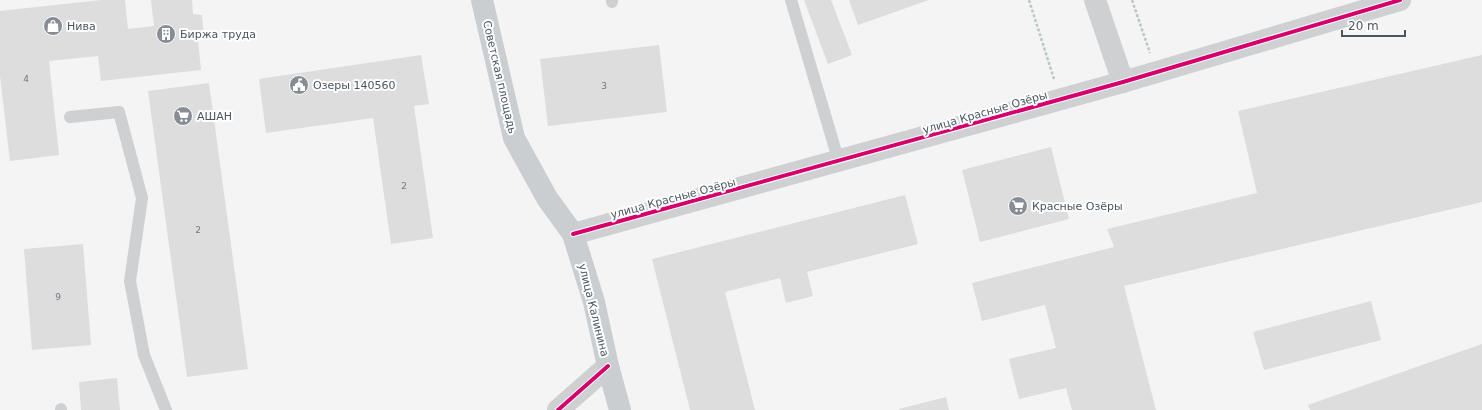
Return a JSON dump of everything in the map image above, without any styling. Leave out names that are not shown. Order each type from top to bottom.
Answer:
[{"type":"main road","name":"Советская площадь","points":[[482,0],[514,138],[547,198],[573,234]]},
{"type":"main road","name":"улица Калинина","points":[[573,234],[594,302],[608,366],[620,410]]},
{"type":"street","points":[[1095,0],[1123,82]]},
{"type":"street","name":"улица Красные Озёры","points":[[573,234],[839,162],[1123,82],[1400,0]]},
{"type":"street","points":[[558,410],[608,366]]},
{"type":"lane","points":[[791,0],[839,162]]},
{"type":"lane","points":[[70,117],[119,112],[142,198],[135,236],[130,281],[144,355],[166,410]]},
{"type":"path","points":[[1029,0],[1054,80],[1047,82]]},
{"type":"path","points":[[1132,0],[1156,72]]},
{"type":"building","points":[[101,0],[125,0],[128,29],[154,26],[151,0],[192,0],[193,14],[202,15],[204,39],[198,40],[201,70],[101,81],[98,56],[49,61],[59,155],[10,161],[0,76],[0,11]]},
{"type":"building","points":[[804,0],[831,0],[852,55],[828,64]]},
{"type":"building","points":[[849,0],[929,0],[858,25]]},
{"type":"building","points":[[659,45],[667,112],[548,126],[540,59]]},
{"type":"building","points":[[421,55],[429,104],[414,106],[433,238],[391,244],[373,118],[266,133],[259,79]]},
{"type":"building","points":[[1482,55],[1482,202],[1124,286],[1156,410],[1072,410],[1066,388],[1019,399],[1009,359],[1056,348],[1045,305],[982,321],[972,283],[1114,247],[1107,229],[1257,193],[1238,111]]},
{"type":"building","points":[[209,83],[248,369],[187,377],[148,91]]},
{"type":"building","name":"Красные Озёры","points":[[1051,147],[1069,219],[980,242],[962,170]]},
{"type":"building","points":[[905,195],[918,244],[807,272],[813,296],[786,303],[780,278],[725,292],[755,410],[690,410],[652,259]]},
{"type":"building","points":[[83,244],[91,345],[32,350],[24,249]]},
{"type":"building","points":[[1371,301],[1381,340],[1264,370],[1253,332]]},
{"type":"building","points":[[1482,344],[1482,410],[1310,410],[1308,405]]},
{"type":"building","points":[[117,378],[120,410],[81,410],[79,382]]},
{"type":"building","points":[[946,397],[949,410],[899,410],[899,409]]},
{"type":"cycle path","points":[[573,234],[1123,82],[1400,0]]},
{"type":"cycle path","points":[[558,410],[608,366]]},
{"type":"place","name":"Нива","points":[[53,26]]},
{"type":"place","name":"Биржа труда","points":[[166,34]]},
{"type":"place","name":"Озеры 140560","points":[[299,85]]},
{"type":"place","name":"АШАН","points":[[183,116]]},
{"type":"place","name":"Красные Озёры","points":[[1018,206]]}]
